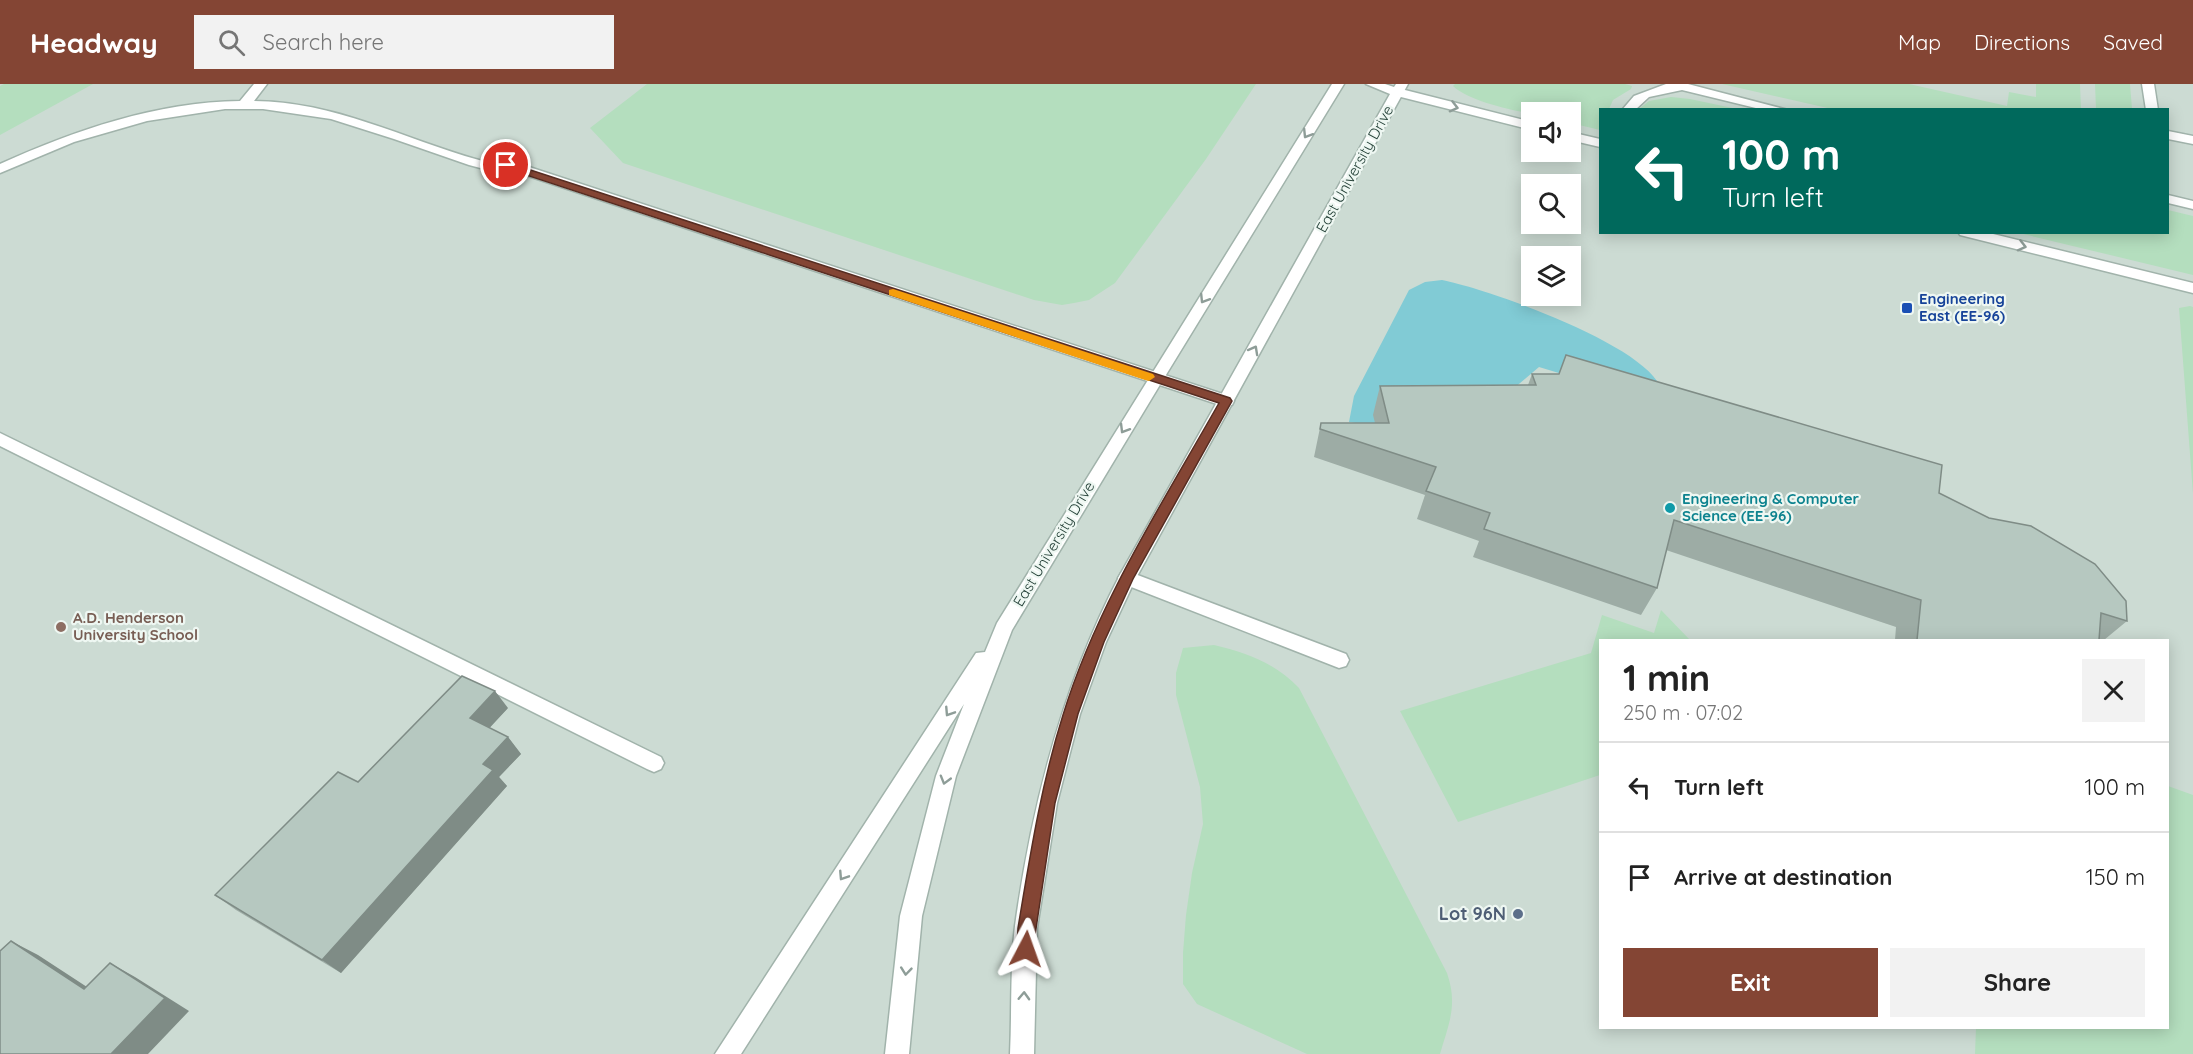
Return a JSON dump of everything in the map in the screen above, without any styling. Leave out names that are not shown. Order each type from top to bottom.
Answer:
[{"type":"street","points":[[244,105],[261,84]]},
{"type":"street","name":"East University Drive","points":[[897,1054],[911,916],[946,776],[1004,628],[1338,84]]},
{"type":"street","points":[[1372,84],[1399,88],[1521,123]]},
{"type":"street","points":[[2148,84],[2152,108]]},
{"type":"street","points":[[1629,108],[1632,102],[1646,93],[1678,85],[1774,108]]},
{"type":"street","name":"East University Drive","points":[[1022,1054],[1026,928],[1047,803],[1070,714],[1097,642],[1127,578],[1399,88]]},
{"type":"street","points":[[0,169],[28,156],[99,131],[175,111],[244,105],[298,109],[367,125],[489,166],[515,166],[1226,401]]},
{"type":"street","points":[[2169,135],[2193,140]]},
{"type":"street","points":[[1581,139],[1599,143]]},
{"type":"street","points":[[2169,199],[2193,204]]},
{"type":"street","points":[[1973,234],[2193,288]]},
{"type":"street","points":[[0,439],[654,763]]},
{"type":"street","points":[[1127,578],[1339,660]]},
{"type":"street","points":[[727,1054],[1004,628]]},
{"type":"shaded area","points":[[0,84],[2193,84],[2193,1054],[0,1054]]},
{"type":"green space","points":[[4,84],[93,84],[0,135],[0,86]]},
{"type":"green space","points":[[647,84],[1256,84],[1206,159],[1115,283],[1089,300],[1062,305],[1034,300],[623,163],[590,128]]},
{"type":"green space","points":[[1455,84],[1625,84],[1632,86],[1631,89],[1613,100],[1609,108],[1599,108],[1599,130],[1581,125],[1581,102],[1521,102],[1521,111],[1489,104],[1453,86]]},
{"type":"green space","points":[[1722,84],[1909,84],[2007,106],[2009,92],[2036,97],[2036,84],[2080,84],[2081,108],[1828,108]]},
{"type":"green space","points":[[2095,84],[2130,84],[2132,108],[2096,108]]},
{"type":"green space","points":[[1671,97],[1732,108],[1640,108],[1649,101]]},
{"type":"green space","points":[[2169,210],[2193,216],[2193,275],[2023,234],[2169,234]]},
{"type":"green space","points":[[2193,307],[2193,494],[2179,308]]},
{"type":"green space","points":[[1661,610],[1689,639],[1599,639],[1599,775],[1458,822],[1400,711],[1591,653],[1602,615],[1654,633]]},
{"type":"green space","points":[[1214,645],[1260,660],[1290,679],[1299,688],[1447,973],[1452,1005],[1440,1054],[1307,1054],[1197,1004],[1183,984],[1186,915],[1192,873],[1203,824],[1200,787],[1176,695],[1176,673],[1183,648]]},
{"type":"green space","points":[[2169,786],[2193,795],[2193,1054],[1975,1054],[1976,1029],[2169,1029]]},
{"type":"water","points":[[1442,280],[1464,286],[1558,319],[1619,349],[1642,365],[1657,381],[1652,387],[1635,396],[1539,367],[1466,429],[1386,428],[1349,422],[1354,396],[1409,290],[1425,282]]},
{"type":"building","name":"Engineering & Computer Science (EE-96)","points":[[1566,355],[1942,465],[1939,493],[1989,518],[2031,526],[2095,564],[2126,601],[2127,621],[2101,613],[2099,639],[1917,639],[1921,600],[1674,520],[1657,588],[1484,529],[1490,513],[1426,491],[1436,467],[1320,429],[1321,423],[1389,423],[1380,386],[1536,385],[1532,374],[1559,374]]},
{"type":"building","points":[[462,676],[495,691],[470,718],[508,737],[483,764],[493,770],[322,960],[215,895],[338,772],[358,782]]},
{"type":"building","points":[[11,941],[84,989],[110,963],[165,998],[111,1054],[0,1054],[0,951]]},
{"type":"slow traffic","points":[[893,293],[1149,377]]},
{"type":"place","name":"Engineering East (EE-96)","points":[[1907,308]]},
{"type":"place","name":"Engineering & Computer Science (EE-96)","points":[[1670,508]]},
{"type":"place","name":"A.D. Henderson University School","points":[[61,627]]},
{"type":"place","name":"Lot 96N","points":[[1518,914]]},
{"type":"route","points":[[506,165],[515,166],[749,246],[1226,401],[1127,578],[1097,642],[1070,714],[1047,803],[1026,928],[1026,949]]}]
